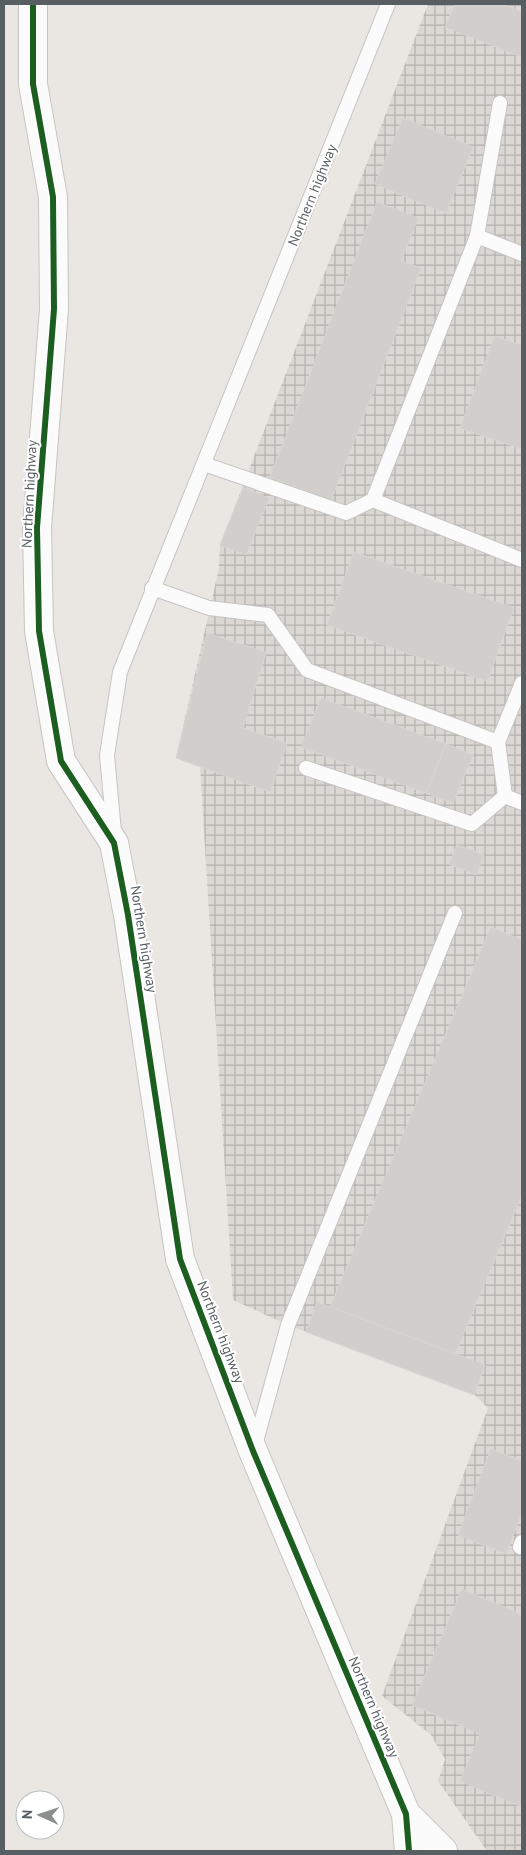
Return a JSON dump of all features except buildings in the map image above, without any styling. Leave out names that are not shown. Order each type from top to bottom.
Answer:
[{"type":"street","name":"Northern highway","points":[[33,4],[33,84],[52,197],[54,290],[38,528],[39,630],[61,761],[114,842],[128,915],[180,1260],[253,1451],[406,1814],[409,1851]]},
{"type":"street","name":"Northern highway","points":[[406,1814],[443,1851]]},
{"type":"lane","name":"Northern highway","points":[[114,842],[107,755],[120,672],[152,588],[204,464],[388,4]]},
{"type":"lane","points":[[204,464],[346,513],[373,500],[477,236],[500,103]]},
{"type":"lane","points":[[477,236],[522,254]]},
{"type":"lane","points":[[373,500],[522,560]]},
{"type":"lane","points":[[152,588],[209,608],[268,615],[307,670],[498,742]]},
{"type":"lane","points":[[505,796],[498,742],[522,683]]},
{"type":"lane","points":[[306,768],[472,824],[505,796]]},
{"type":"lane","points":[[505,796],[522,803]]},
{"type":"lane","points":[[253,1451],[288,1325],[455,913]]},
{"type":"shaded area","points":[[428,4],[522,4],[522,1851],[487,1851],[438,1781],[445,1759],[431,1735],[382,1696],[488,1408],[474,1394],[288,1325],[233,1300],[200,767],[176,758],[219,568],[220,545]]},
{"type":"cycle path","points":[[33,4],[33,84],[53,197],[54,309],[37,528],[39,631],[61,761],[114,843],[128,915],[180,1259],[253,1451],[406,1814],[409,1851]]}]
